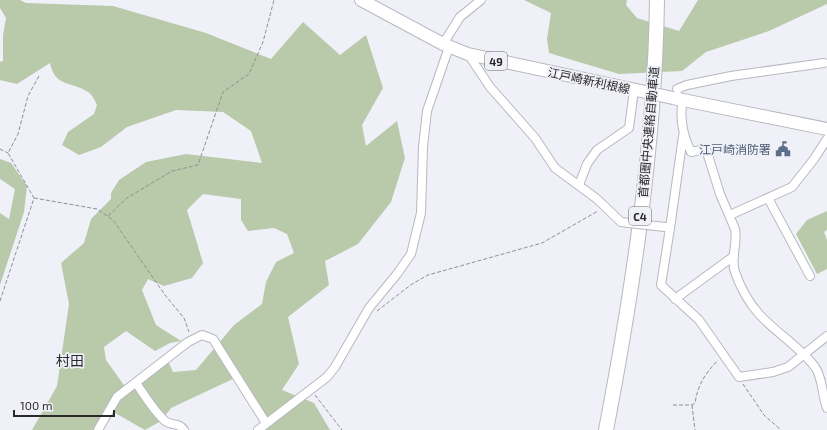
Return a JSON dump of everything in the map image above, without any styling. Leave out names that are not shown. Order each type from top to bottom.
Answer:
[{"type":"highway","name":"首都圏中央連絡自動車道","points":[[606,430],[629,298],[643,195],[652,108],[657,0]]},
{"type":"main road","name":"江戸崎新利根線","points":[[361,0],[446,46],[468,54],[827,129]]},
{"type":"street","points":[[258,430],[326,377],[335,367],[369,308],[398,274],[411,254],[421,212],[423,147],[427,111],[446,46],[460,17],[481,0]]},
{"type":"street","points":[[468,54],[490,87],[535,138],[556,168],[605,206],[621,222],[667,228]]},
{"type":"street","points":[[824,63],[731,76],[687,85],[677,89],[677,98],[681,111],[684,134],[691,152],[706,149],[720,194],[730,215],[737,236],[732,264],[735,273],[747,296],[759,314],[805,355],[816,369],[827,408]]},
{"type":"street","points":[[579,186],[587,164],[597,150],[629,128],[638,90]]},
{"type":"street","points":[[684,134],[667,228],[661,285],[675,300],[699,320],[739,377],[773,372],[788,367],[827,336]]},
{"type":"street","points":[[730,215],[792,187],[814,159],[827,138]]},
{"type":"street","points":[[768,198],[810,276]]},
{"type":"street","points":[[675,300],[734,256]]},
{"type":"street","points":[[98,430],[113,402],[193,340],[202,335],[213,339],[266,423]]},
{"type":"street","points":[[136,383],[147,400],[166,422],[178,424],[184,430]]},
{"type":"path","points":[[108,216],[127,198],[172,171],[198,165],[223,92],[249,74],[263,42],[274,0]]},
{"type":"path","points":[[8,153],[18,134],[28,96],[39,76]]},
{"type":"path","points":[[0,148],[8,153],[34,198],[0,301]]},
{"type":"path","points":[[34,198],[96,209],[113,220],[165,295],[184,318],[193,340]]},
{"type":"path","points":[[369,308],[375,313],[412,284],[428,274],[542,243],[605,206]]},
{"type":"path","points":[[695,430],[692,405],[695,403],[698,388],[705,373],[722,353]]},
{"type":"path","points":[[739,377],[764,415],[781,430]]},
{"type":"path","points":[[310,389],[342,430]]},
{"type":"path","points":[[673,405],[692,405]]},
{"type":"green space","points":[[0,0],[20,0],[26,3],[113,6],[206,33],[271,59],[303,22],[340,55],[366,35],[383,88],[362,125],[366,146],[397,121],[405,158],[391,202],[358,244],[325,261],[329,285],[288,317],[299,364],[282,390],[314,403],[330,430],[263,430],[265,426],[235,378],[171,408],[161,421],[145,430],[115,413],[100,430],[32,430],[57,386],[69,304],[61,263],[84,243],[91,219],[111,199],[111,193],[119,180],[146,162],[186,154],[262,163],[251,131],[223,112],[176,110],[127,127],[101,147],[79,155],[62,145],[68,132],[94,114],[97,105],[89,93],[65,83],[56,77],[52,71],[50,63],[17,84],[0,80],[0,62],[3,61],[3,35],[6,18],[0,8]],"holes":[[[203,194],[241,199],[241,220],[248,231],[274,228],[287,234],[294,253],[276,262],[266,282],[262,304],[234,325],[196,370],[173,372],[168,361],[126,388],[106,360],[104,347],[126,331],[155,351],[170,343],[181,341],[156,325],[142,290],[148,279],[164,286],[192,278],[203,263],[187,210]]]},
{"type":"green space","points":[[524,0],[627,0],[626,5],[637,18],[679,31],[698,0],[827,0],[827,4],[769,31],[706,52],[682,71],[619,74],[549,53],[547,39],[551,13]]},
{"type":"green space","points":[[0,159],[11,163],[27,186],[24,212],[0,285],[0,213],[9,219],[15,189],[0,179]]},
{"type":"green space","points":[[827,211],[827,230],[824,232],[827,240],[827,269],[817,274],[796,234],[807,220]]},
{"type":"place","name":"江戸崎消防署","points":[[783,149]]},
{"type":"district","name":"村田","points":[[70,360]]}]
